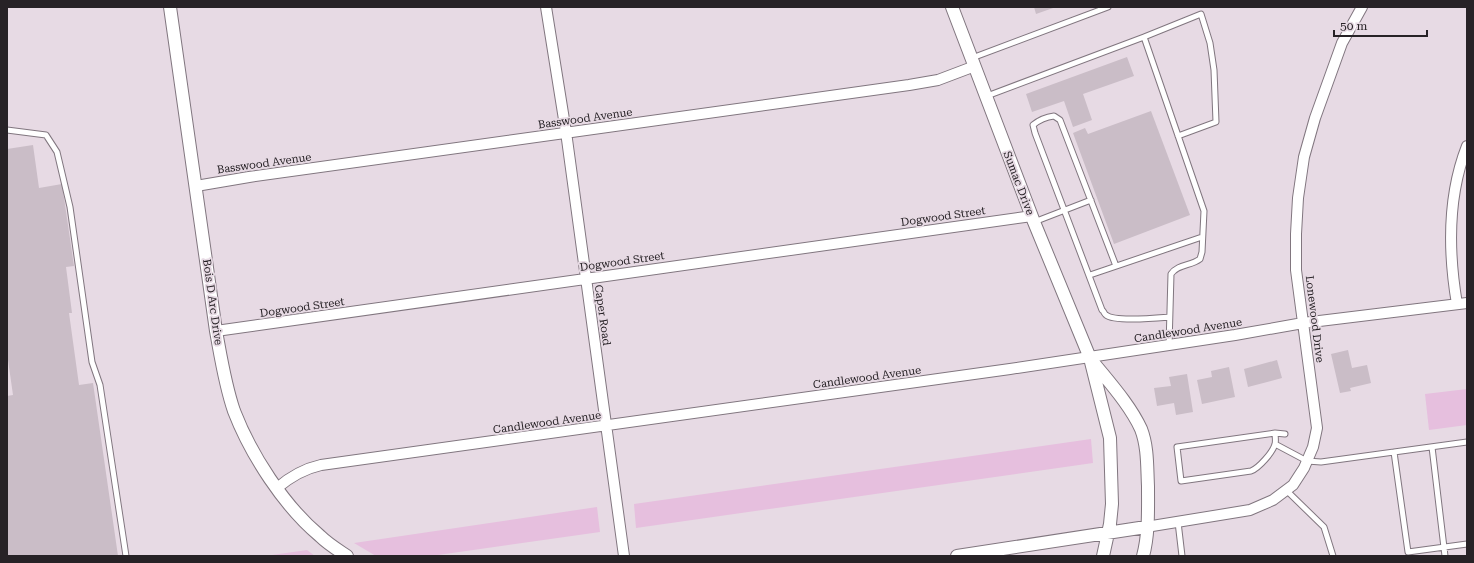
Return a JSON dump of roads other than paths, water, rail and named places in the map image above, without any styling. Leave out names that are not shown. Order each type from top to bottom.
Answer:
[{"type":"street","name":"Bois D Arc Drive","points":[[170,7],[216,331],[225,380],[234,410],[245,437],[276,488],[294,510],[320,536],[347,556]]},
{"type":"street","name":"Caper Road","points":[[546,7],[566,132],[624,556]]},
{"type":"street","name":"Sumac Drive","points":[[952,7],[1033,219],[1090,358],[1110,438],[1112,504],[1103,556]]},
{"type":"street","name":"Lonewood Drive","points":[[1146,527],[1250,510],[1273,500],[1293,485],[1307,461],[1313,447],[1317,428],[1296,270],[1298,198],[1304,157],[1314,118],[1342,43],[1362,7]]},
{"type":"street","name":"Basswood Avenue","points":[[196,186],[249,177],[566,132],[924,83],[938,80],[974,62]]},
{"type":"street","points":[[1462,304],[1452,274],[1450,244],[1451,214],[1457,179],[1467,146]]},
{"type":"street","name":"Dogwood Street","points":[[216,331],[586,278],[1033,219]]},
{"type":"street","name":"Candlewood Avenue","points":[[276,488],[288,478],[302,471],[321,465],[1090,358],[1303,323],[1462,304]]},
{"type":"street","name":"Sumac Drive","points":[[1090,358],[1123,399],[1141,429],[1146,447],[1149,507],[1143,556]]},
{"type":"street","points":[[957,556],[1011,550],[1146,527]]},
{"type":"lane","points":[[974,62],[1108,7]]},
{"type":"lane","points":[[987,96],[1201,14],[1210,43],[1214,70],[1216,122],[1178,136]]},
{"type":"lane","points":[[1144,37],[1204,211],[1205,221],[1200,259],[1174,270],[1170,274],[1168,346]]},
{"type":"lane","points":[[1116,266],[1060,120],[1054,116],[1048,116],[1037,122],[1034,126],[1035,133],[1106,315],[1113,318],[1127,319],[1169,317]]},
{"type":"lane","points":[[7,130],[46,135],[58,152],[70,207],[92,362],[100,385],[126,556]]},
{"type":"lane","points":[[1033,219],[1065,210],[1091,200]]},
{"type":"lane","points":[[1090,275],[1202,237]]},
{"type":"lane","points":[[1275,433],[1275,444],[1256,469],[1181,481],[1177,447],[1275,433],[1285,434]]},
{"type":"lane","points":[[1275,444],[1307,461],[1321,462],[1467,442]]},
{"type":"lane","points":[[1432,447],[1445,556]]},
{"type":"lane","points":[[1394,452],[1408,552],[1467,544]]},
{"type":"lane","points":[[1286,490],[1324,527],[1333,556]]},
{"type":"lane","points":[[1178,522],[1182,556]]}]
